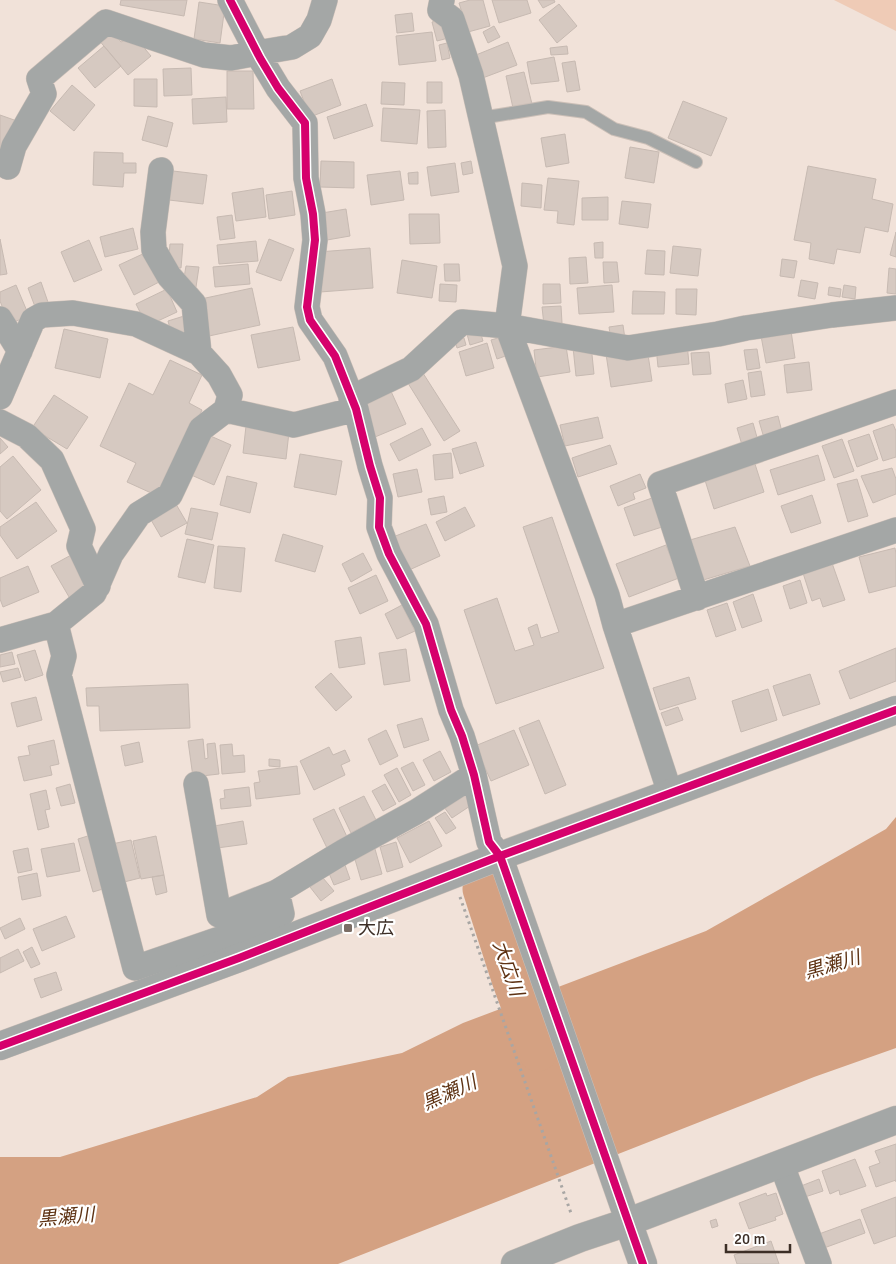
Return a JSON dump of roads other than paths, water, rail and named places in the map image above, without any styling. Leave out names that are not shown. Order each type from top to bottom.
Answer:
[{"type":"street","points":[[230,0],[278,88],[305,123],[306,178],[313,214],[315,240],[307,307],[310,320],[335,356],[353,404],[380,498],[379,526],[389,554],[426,624],[451,710],[462,736],[474,775],[489,842],[503,865],[643,1264]]},
{"type":"street","points":[[8,167],[14,146],[44,94],[39,79],[106,22],[204,55],[231,58],[292,47],[310,36],[319,20],[325,0]]},
{"type":"street","points":[[442,0],[440,10],[452,19],[471,75],[515,266],[507,326],[606,594],[670,793]]},
{"type":"street","points":[[161,170],[153,232],[154,250],[169,276],[194,304],[199,353]]},
{"type":"street","points":[[226,410],[294,425],[353,404],[411,369],[462,322],[507,326],[628,348],[822,316],[896,308]]},
{"type":"street","points":[[0,397],[33,320],[42,315],[73,313],[136,324],[199,353],[219,375],[230,395],[226,410],[201,430],[170,495],[139,514],[111,554],[94,593],[56,624],[0,640]]},
{"type":"street","points":[[0,319],[20,351]]},
{"type":"street","points":[[697,598],[660,484],[896,402]]},
{"type":"street","points":[[0,422],[28,436],[52,460],[83,528],[79,546],[98,586]]},
{"type":"street","points":[[615,625],[896,530]]},
{"type":"street","points":[[56,624],[64,656],[59,675],[135,968],[235,946],[357,911],[503,865],[670,793],[896,710]]},
{"type":"street","points":[[196,784],[219,915],[277,892],[343,852],[416,812],[474,775]]},
{"type":"street","points":[[0,1046],[235,946],[282,914],[277,892]]},
{"type":"street","points":[[515,1264],[580,1238],[623,1209],[781,1163],[896,1120]]},
{"type":"street","points":[[781,1163],[819,1264]]},
{"type":"lane","points":[[482,118],[548,107],[586,112],[614,128],[648,138],[696,162]]},
{"type":"water","name":"黒瀬川","points":[[896,817],[896,1048],[814,1077],[338,1264],[0,1264],[0,1157],[60,1157],[257,1097],[288,1077],[402,1053],[463,1023],[706,931],[886,829]]},
{"type":"waterway","name":"大広川","points":[[483,882],[482,889],[511,979],[538,1052]]},
{"type":"place","name":"大広","points":[[348,928]]}]
